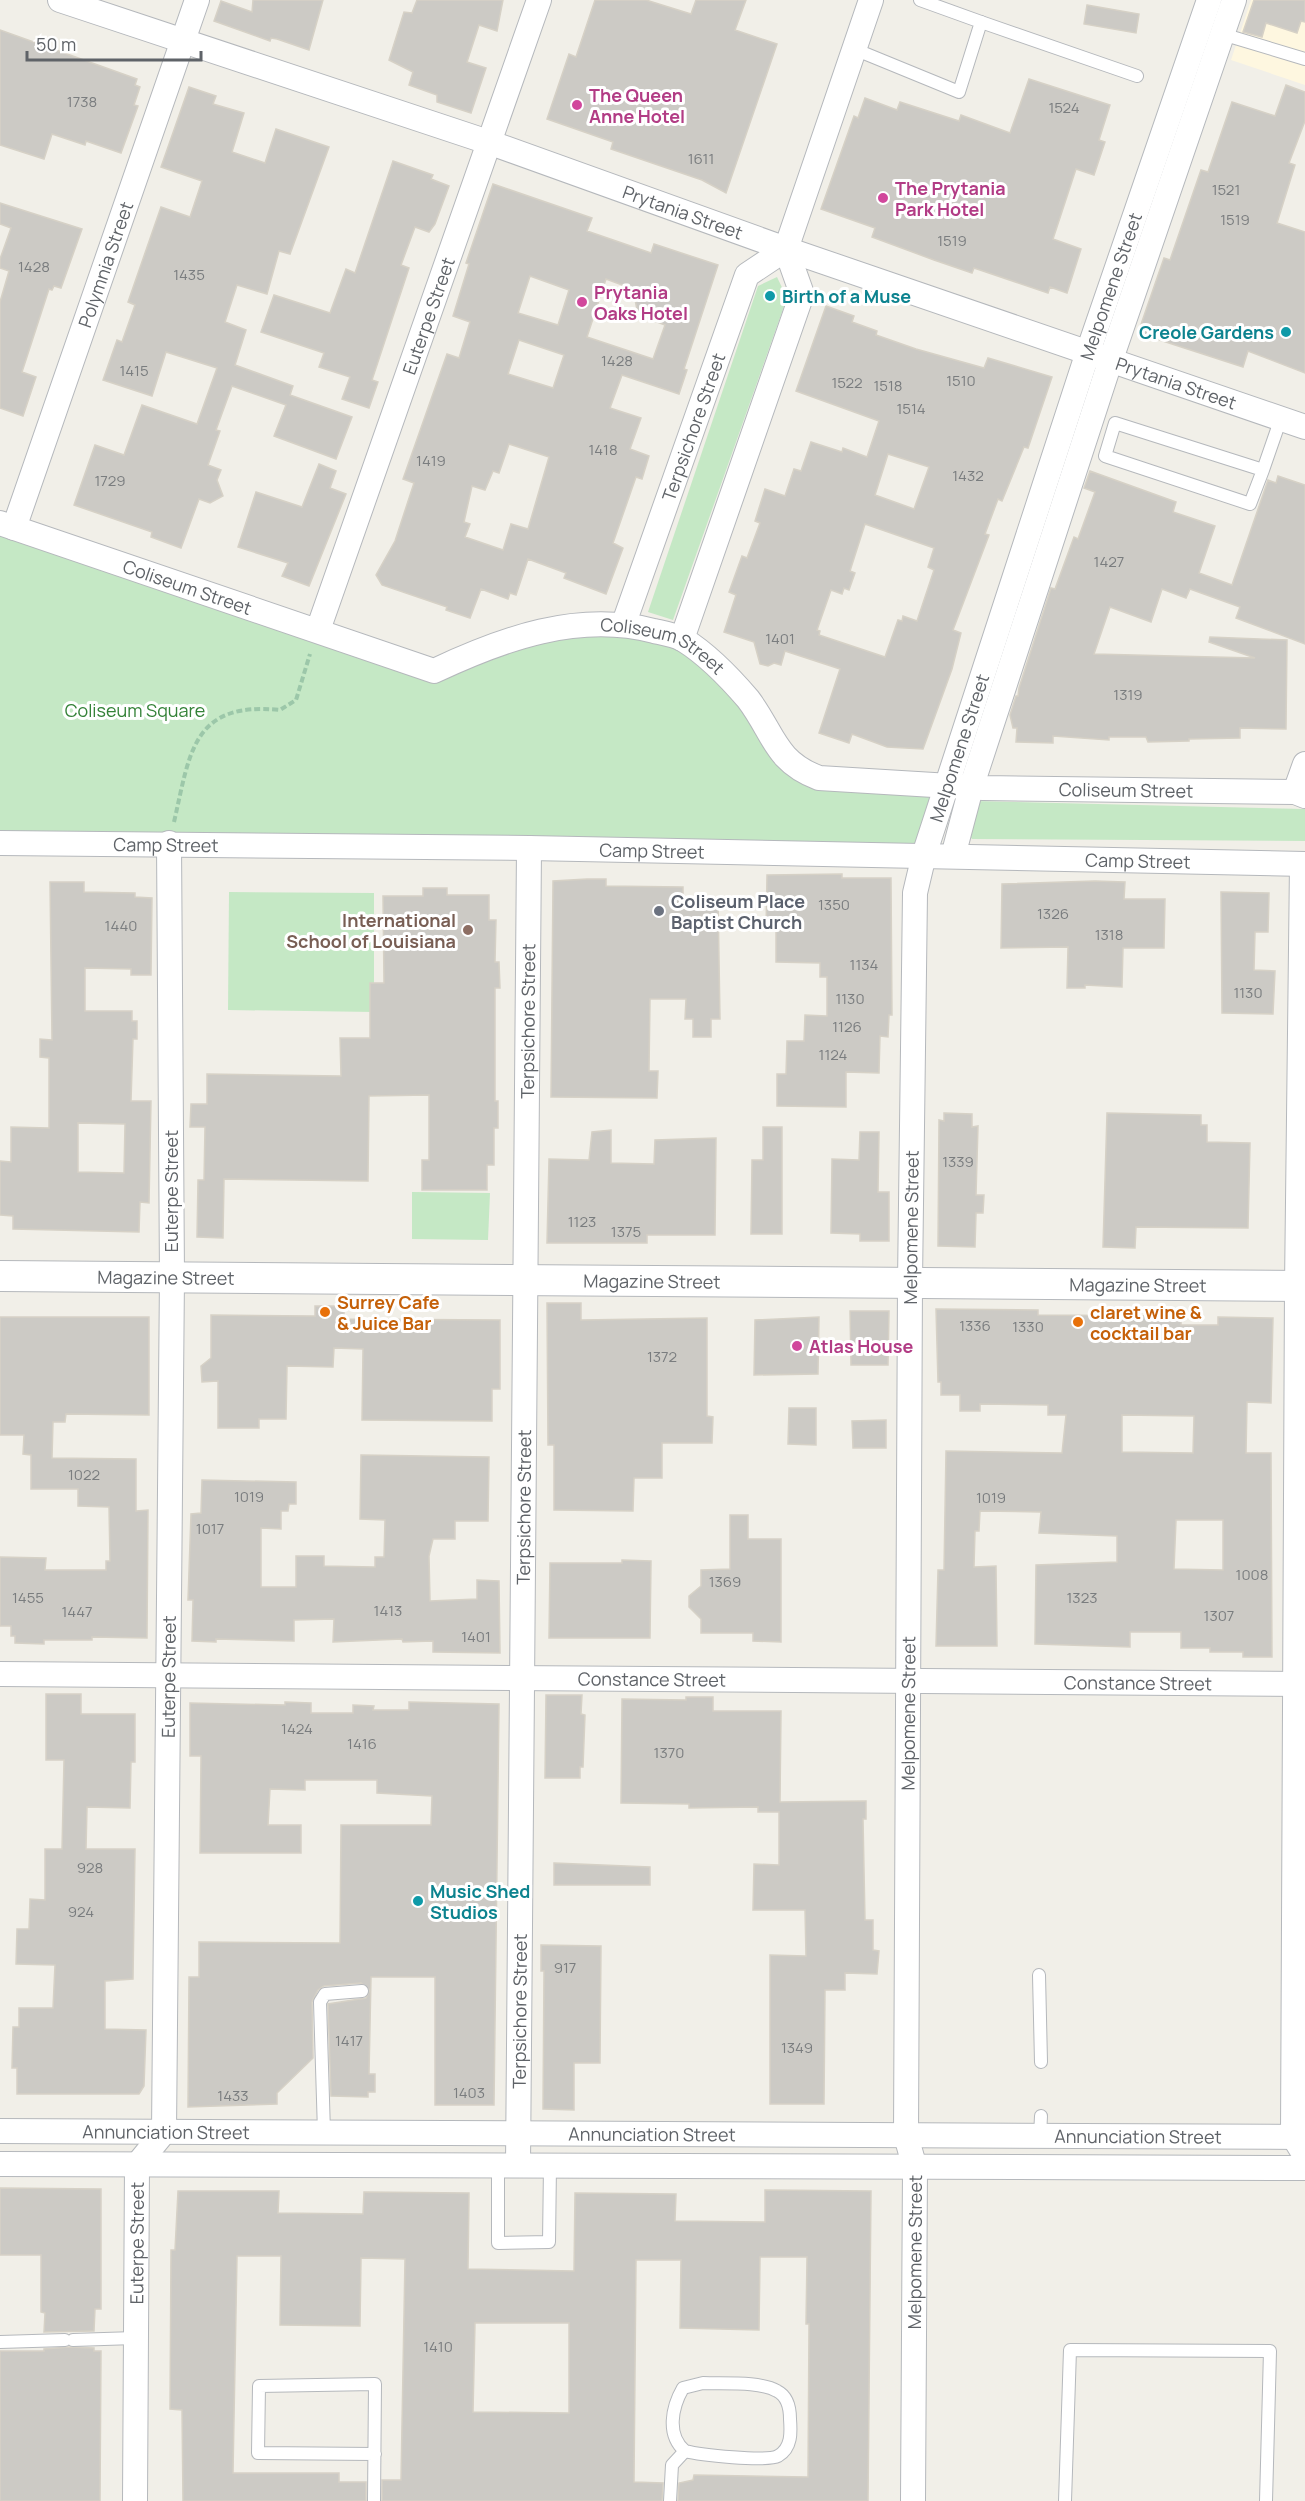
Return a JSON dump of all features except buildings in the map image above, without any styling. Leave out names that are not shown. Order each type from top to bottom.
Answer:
[{"type":"street","name":"Prytania Street","points":[[60,0],[491,143],[786,249],[1305,427]]},
{"type":"street","name":"Polymnia Street","points":[[7,526],[197,0]]},
{"type":"street","name":"Euterpe Street","points":[[318,630],[491,143],[539,0]]},
{"type":"street","points":[[682,639],[802,294],[786,249],[871,0]]},
{"type":"street","name":"Melpomene Street","points":[[913,2501],[915,2168],[906,2136],[910,1282],[915,893],[924,855],[1088,352],[1209,0]]},
{"type":"street","name":"Melpomene Street","points":[[953,856],[971,788],[1111,359],[1234,0]]},
{"type":"street","name":"Terpsichore Street","points":[[624,623],[747,275],[786,249]]},
{"type":"street","name":"Coliseum Street","points":[[7,526],[434,671],[484,648],[572,624],[624,623],[682,639],[709,659],[748,700],[780,752],[799,771],[819,778],[971,788],[1300,794]]},
{"type":"street","points":[[1300,794],[1305,764]]},
{"type":"street","name":"Camp Street","points":[[0,843],[529,848],[1304,864]]},
{"type":"street","name":"Euterpe Street","points":[[135,2501],[136,2165],[164,2132],[172,1278],[169,843]]},
{"type":"street","name":"Terpsichore Street","points":[[508,2165],[518,2132],[529,848]]},
{"type":"street","points":[[1301,2143],[1300,1684],[1304,864]]},
{"type":"street","name":"Magazine Street","points":[[0,1276],[1301,1286]]},
{"type":"street","name":"Constance Street","points":[[0,1674],[1300,1684]]},
{"type":"street","name":"Annunciation Street","points":[[0,2131],[518,2132],[906,2136],[1041,2126],[1301,2143]]},
{"type":"street","name":"Annunciation Street","points":[[0,2164],[1305,2169]]},
{"type":"lane","points":[[920,0],[1137,76]]},
{"type":"lane","points":[[854,49],[959,92],[981,22]]},
{"type":"lane","points":[[1222,34],[1305,59]]},
{"type":"lane","points":[[1263,470],[1115,423],[1105,456],[1250,504],[1263,470],[1281,418]]},
{"type":"lane","points":[[1039,1975],[1041,2062]]},
{"type":"lane","points":[[324,2132],[320,2002],[325,1994],[362,1991]]},
{"type":"lane","points":[[508,2165],[498,2243],[549,2242],[550,2166]]},
{"type":"lane","points":[[0,2342],[135,2338]]},
{"type":"lane","points":[[1065,2501],[1070,2350],[1270,2351],[1266,2501]]},
{"type":"lane","points":[[703,2383],[763,2386],[774,2389],[787,2400],[791,2437],[778,2456],[703,2456],[685,2451],[673,2432],[675,2403],[683,2388],[703,2383]]},
{"type":"lane","points":[[375,2454],[258,2453],[259,2386],[375,2384],[375,2454],[375,2501]]},
{"type":"lane","points":[[670,2501],[672,2465],[685,2451]]},
{"type":"path","points":[[169,843],[187,762],[199,734],[221,716],[259,708],[280,710],[296,700],[318,630]]},
{"type":"shaded area","points":[[1251,0],[1305,0],[1305,85],[1231,60]]},
{"type":"green space","points":[[777,277],[787,298],[673,620],[648,612],[758,286]]},
{"type":"green space","name":"Coliseum Square","points":[[0,523],[434,671],[572,624],[682,639],[799,771],[947,786],[924,855],[0,843]]},
{"type":"green space","points":[[975,801],[1305,809],[1305,841],[972,839],[966,831]]},
{"type":"green space","points":[[229,892],[374,893],[374,1012],[228,1010]]},
{"type":"green space","points":[[412,1192],[490,1193],[488,1240],[412,1239]]},
{"type":"place","name":"The Queen Anne Hotel","points":[[577,105]]},
{"type":"place","name":"The Prytania Park Hotel","points":[[883,198]]},
{"type":"place","name":"Birth of a Muse","points":[[770,296]]},
{"type":"place","name":"Prytania Oaks Hotel","points":[[582,302]]},
{"type":"place","name":"Creole Gardens","points":[[1286,332]]},
{"type":"place","name":"Coliseum Place Baptist Church","points":[[659,911]]},
{"type":"place","name":"International School of Louisiana","points":[[468,930]]},
{"type":"place","name":"Surrey Cafe & Juice Bar","points":[[325,1312]]},
{"type":"place","name":"claret wine & cocktail bar","points":[[1078,1322]]},
{"type":"place","name":"Atlas House","points":[[797,1346]]},
{"type":"place","name":"Music Shed Studios","points":[[418,1901]]}]
